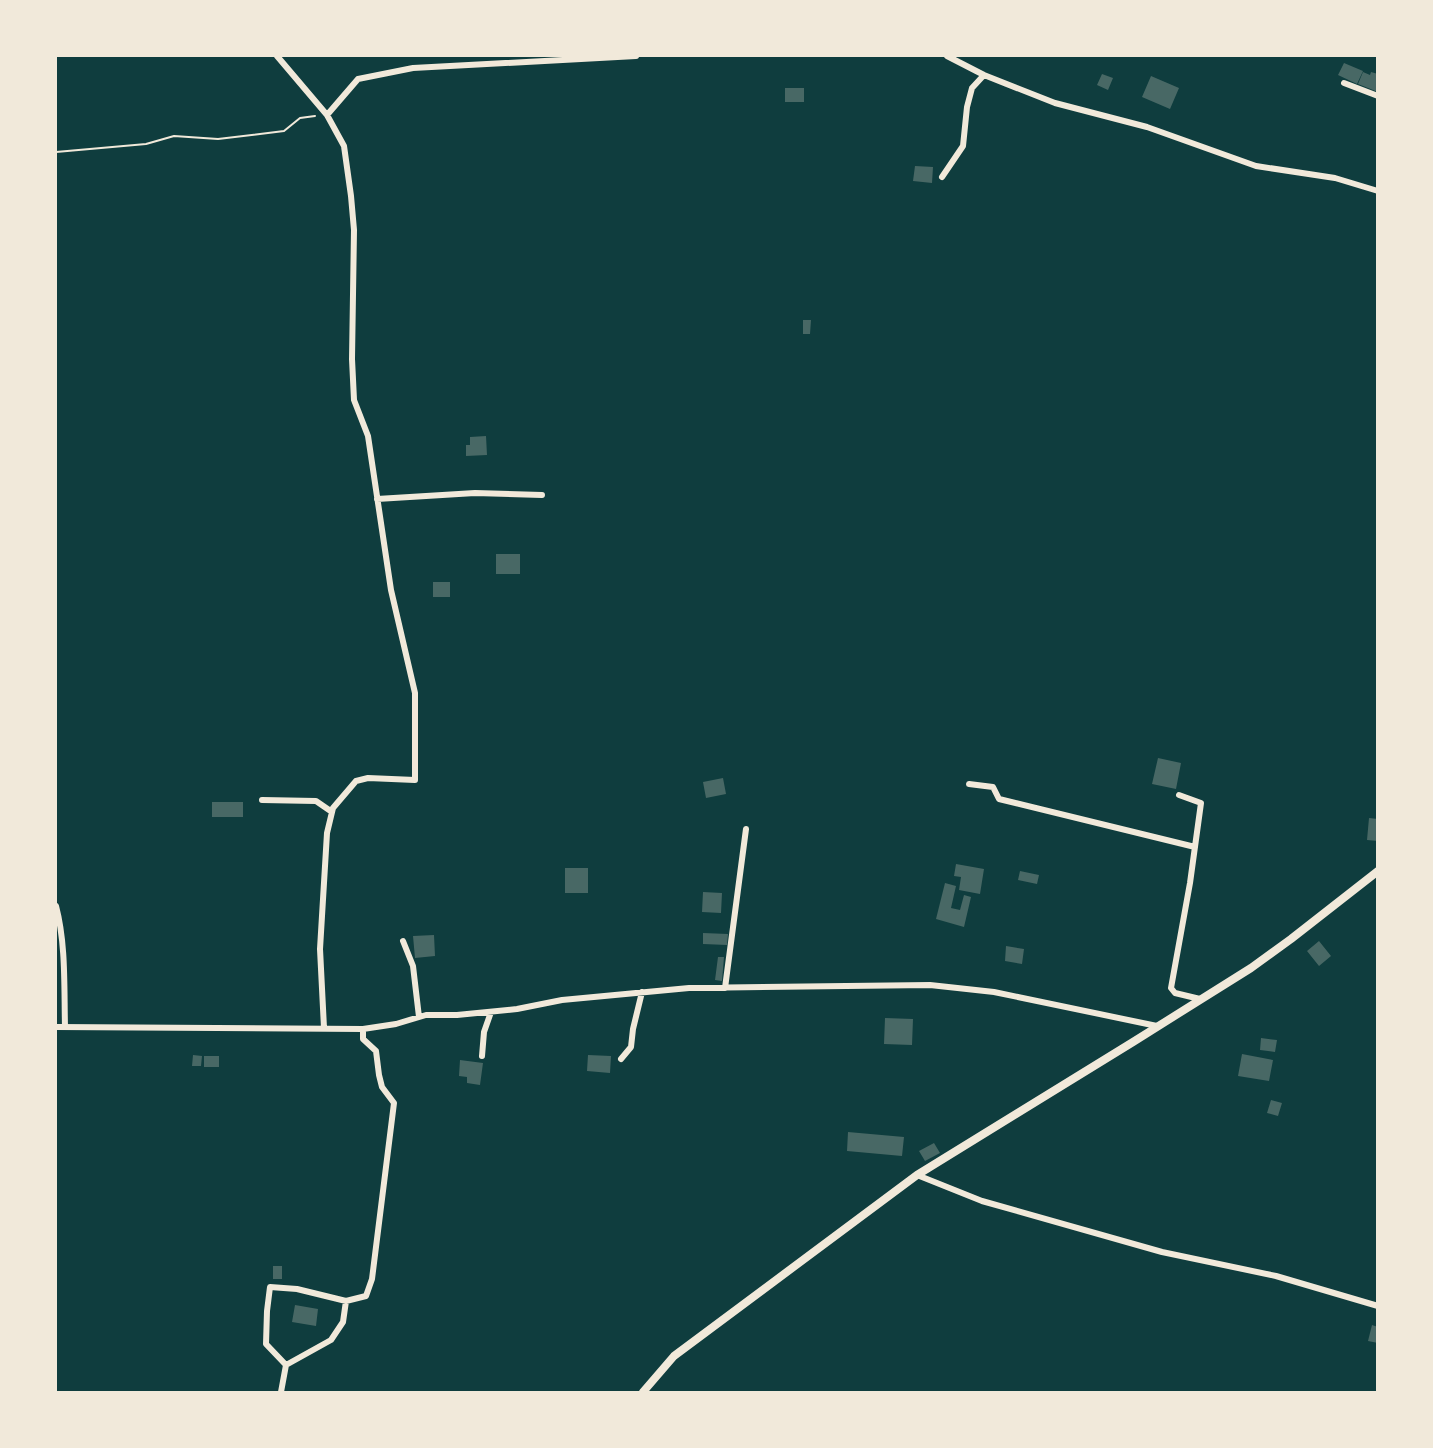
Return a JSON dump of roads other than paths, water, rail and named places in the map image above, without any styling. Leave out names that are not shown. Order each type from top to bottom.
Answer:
[{"type":"street","points":[[277,56],[327,115],[344,146],[354,230],[352,359],[354,400],[368,436],[391,590],[415,693],[415,780],[368,778],[356,781],[333,808],[327,833],[320,949],[324,1028]]},
{"type":"street","points":[[327,115],[358,79],[389,72],[413,68],[636,56]]},
{"type":"street","points":[[947,56],[984,75],[1055,103],[1147,127],[1256,166],[1335,178],[1377,191]]},
{"type":"street","points":[[942,177],[963,146],[967,107],[972,88],[984,75]]},
{"type":"street","points":[[1344,83],[1377,96]]},
{"type":"street","points":[[377,499],[475,493],[542,495]]},
{"type":"street","points":[[969,784],[993,787],[999,800],[1194,848]]},
{"type":"street","points":[[1179,795],[1201,803],[1172,988],[1175,993],[1200,999]]},
{"type":"street","points":[[262,800],[316,801],[332,812]]},
{"type":"street","points":[[725,988],[746,829]]},
{"type":"street","points":[[643,1392],[674,1356],[917,1175],[1251,968],[1377,871]]},
{"type":"street","points":[[56,906],[63,968],[65,1027]]},
{"type":"street","points":[[403,941],[413,966],[419,1017]]},
{"type":"street","points":[[56,1027],[363,1029],[396,1024],[426,1015],[491,1012],[562,1000],[689,988],[930,985],[994,992],[1157,1026]]},
{"type":"street","points":[[621,1059],[631,1047],[642,992]]},
{"type":"street","points":[[482,1056],[484,1032],[491,1012]]},
{"type":"street","points":[[286,1365],[266,1344],[270,1287],[297,1289],[346,1301],[366,1296],[372,1280],[394,1103],[382,1087],[376,1051],[363,1039],[363,1029]]},
{"type":"street","points":[[917,1175],[982,1201],[1151,1249],[1276,1276],[1377,1306]]},
{"type":"street","points":[[286,1365],[331,1340],[343,1322],[346,1301]]},
{"type":"street","points":[[281,1392],[286,1365]]}]
